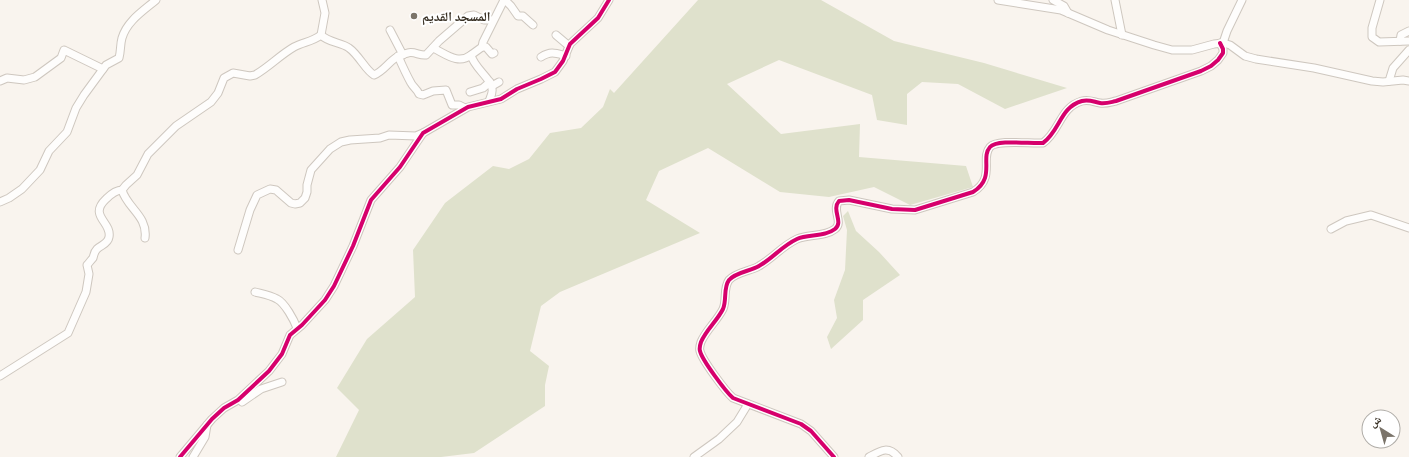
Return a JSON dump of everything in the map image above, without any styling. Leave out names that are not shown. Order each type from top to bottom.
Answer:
[{"type":"street","points":[[0,202],[22,189],[40,170],[49,151],[67,132],[79,102],[108,63],[119,58],[122,38],[129,25],[156,0]]},
{"type":"street","points":[[0,376],[69,332],[86,292],[89,274],[87,265],[93,258],[96,250],[105,244],[110,238],[109,232],[99,214],[100,207],[109,196],[122,190],[138,175],[148,154],[176,126],[211,102],[218,93],[222,80],[225,76],[233,73],[250,76],[255,75],[292,48],[312,41],[320,35],[325,13],[322,0]]},
{"type":"street","points":[[433,48],[458,60],[465,59],[471,55],[482,47],[493,20],[504,0],[511,6],[518,16],[523,16],[533,25]]},
{"type":"street","points":[[238,250],[250,210],[257,195],[270,189],[276,190],[291,203],[300,203],[305,198],[307,192],[307,185],[311,170],[330,149],[341,142],[389,136],[416,136],[466,108],[501,99],[517,89],[551,74],[559,68],[566,56],[569,46],[598,18],[609,0]]},
{"type":"street","points":[[998,0],[1054,8],[1122,35],[1154,45],[1181,51],[1221,43],[1230,45],[1250,58],[1314,68],[1372,81],[1409,81]]},
{"type":"street","points":[[1053,0],[1064,6],[1068,13]]},
{"type":"street","points":[[1115,0],[1122,35]]},
{"type":"street","points":[[1221,43],[1242,0]]},
{"type":"street","points":[[1380,0],[1373,22],[1372,36],[1379,42],[1409,41]]},
{"type":"street","points":[[320,35],[326,40],[348,47],[360,59],[370,73],[374,75],[400,55],[410,52],[424,55],[429,53],[439,41],[468,16],[474,15],[484,20],[493,20]]},
{"type":"street","points":[[390,30],[404,70],[412,86],[419,94],[423,95],[434,91],[446,90],[452,104],[466,108]]},
{"type":"street","points":[[1400,41],[1400,36],[1409,31]]},
{"type":"street","points":[[556,35],[569,46]]},
{"type":"street","points":[[834,457],[806,427],[794,420],[730,396],[705,361],[699,347],[723,308],[727,285],[733,277],[759,266],[783,247],[798,238],[828,233],[835,229],[838,224],[835,208],[839,202],[849,200],[892,209],[916,210],[973,192],[980,187],[984,180],[986,175],[987,152],[993,145],[1000,143],[1043,143],[1052,133],[1064,112],[1075,104],[1084,101],[1102,103],[1116,101],[1201,71],[1211,66],[1221,56],[1224,49],[1221,43]]},
{"type":"street","points":[[482,47],[486,47],[492,54],[494,53]]},
{"type":"street","points":[[0,81],[7,78],[24,80],[35,77],[61,58],[64,50],[103,69]]},
{"type":"street","points":[[1389,81],[1393,68],[1409,50]]},
{"type":"street","points":[[541,57],[552,52],[566,56]]},
{"type":"street","points":[[471,55],[477,67],[491,84],[492,91],[489,101]]},
{"type":"street","points":[[470,92],[500,82]]},
{"type":"street","points":[[180,457],[220,412],[238,400],[275,365],[286,347],[290,335],[313,314],[330,292],[353,246],[371,200],[400,167],[423,133]]},
{"type":"street","points":[[122,190],[144,224],[145,238]]},
{"type":"street","points":[[1331,229],[1356,217],[1371,215],[1402,227],[1409,228]]},
{"type":"street","points":[[255,292],[278,299],[297,328]]},
{"type":"street","points":[[238,400],[240,403],[261,389],[282,382]]},
{"type":"street","points":[[694,457],[720,439],[737,422],[748,404]]},
{"type":"street","points":[[193,457],[205,437],[207,425]]},
{"type":"street","points":[[869,457],[880,451],[889,450],[898,457]]},
{"type":"green space","points":[[698,0],[821,0],[894,41],[984,63],[1067,88],[1005,109],[958,84],[922,82],[907,94],[907,125],[877,120],[872,95],[779,60],[727,84],[781,134],[860,124],[859,157],[966,166],[973,187],[910,205],[874,187],[829,197],[780,192],[708,148],[659,171],[646,200],[700,233],[560,292],[541,306],[530,351],[549,366],[545,385],[545,406],[474,453],[441,457],[336,457],[359,410],[337,388],[367,339],[415,297],[413,250],[445,203],[493,166],[509,169],[529,159],[550,133],[581,128],[603,107],[610,89],[614,93]]},
{"type":"green space","points":[[848,211],[856,231],[879,252],[900,275],[863,300],[863,320],[831,349],[827,337],[837,318],[834,300],[845,270],[847,230],[843,216]]},
{"type":"cycle path","points":[[180,457],[212,419],[224,408],[238,400],[269,371],[282,354],[290,335],[302,325],[325,300],[334,286],[353,246],[371,200],[400,167],[423,133],[468,107],[501,99],[517,89],[555,72],[563,61],[570,44],[598,18],[609,0]]},
{"type":"cycle path","points":[[834,457],[811,431],[801,424],[733,398],[709,368],[700,351],[700,344],[723,309],[726,287],[729,280],[736,275],[756,268],[787,245],[801,237],[831,232],[835,229],[838,223],[836,208],[839,201],[849,200],[892,209],[915,210],[973,192],[984,181],[986,175],[986,157],[990,147],[1007,142],[1043,143],[1049,138],[1064,114],[1075,104],[1085,100],[1102,103],[1116,101],[1201,71],[1211,66],[1223,53],[1220,43]]},
{"type":"place","name":"المسجد القديم","points":[[414,16]]}]
